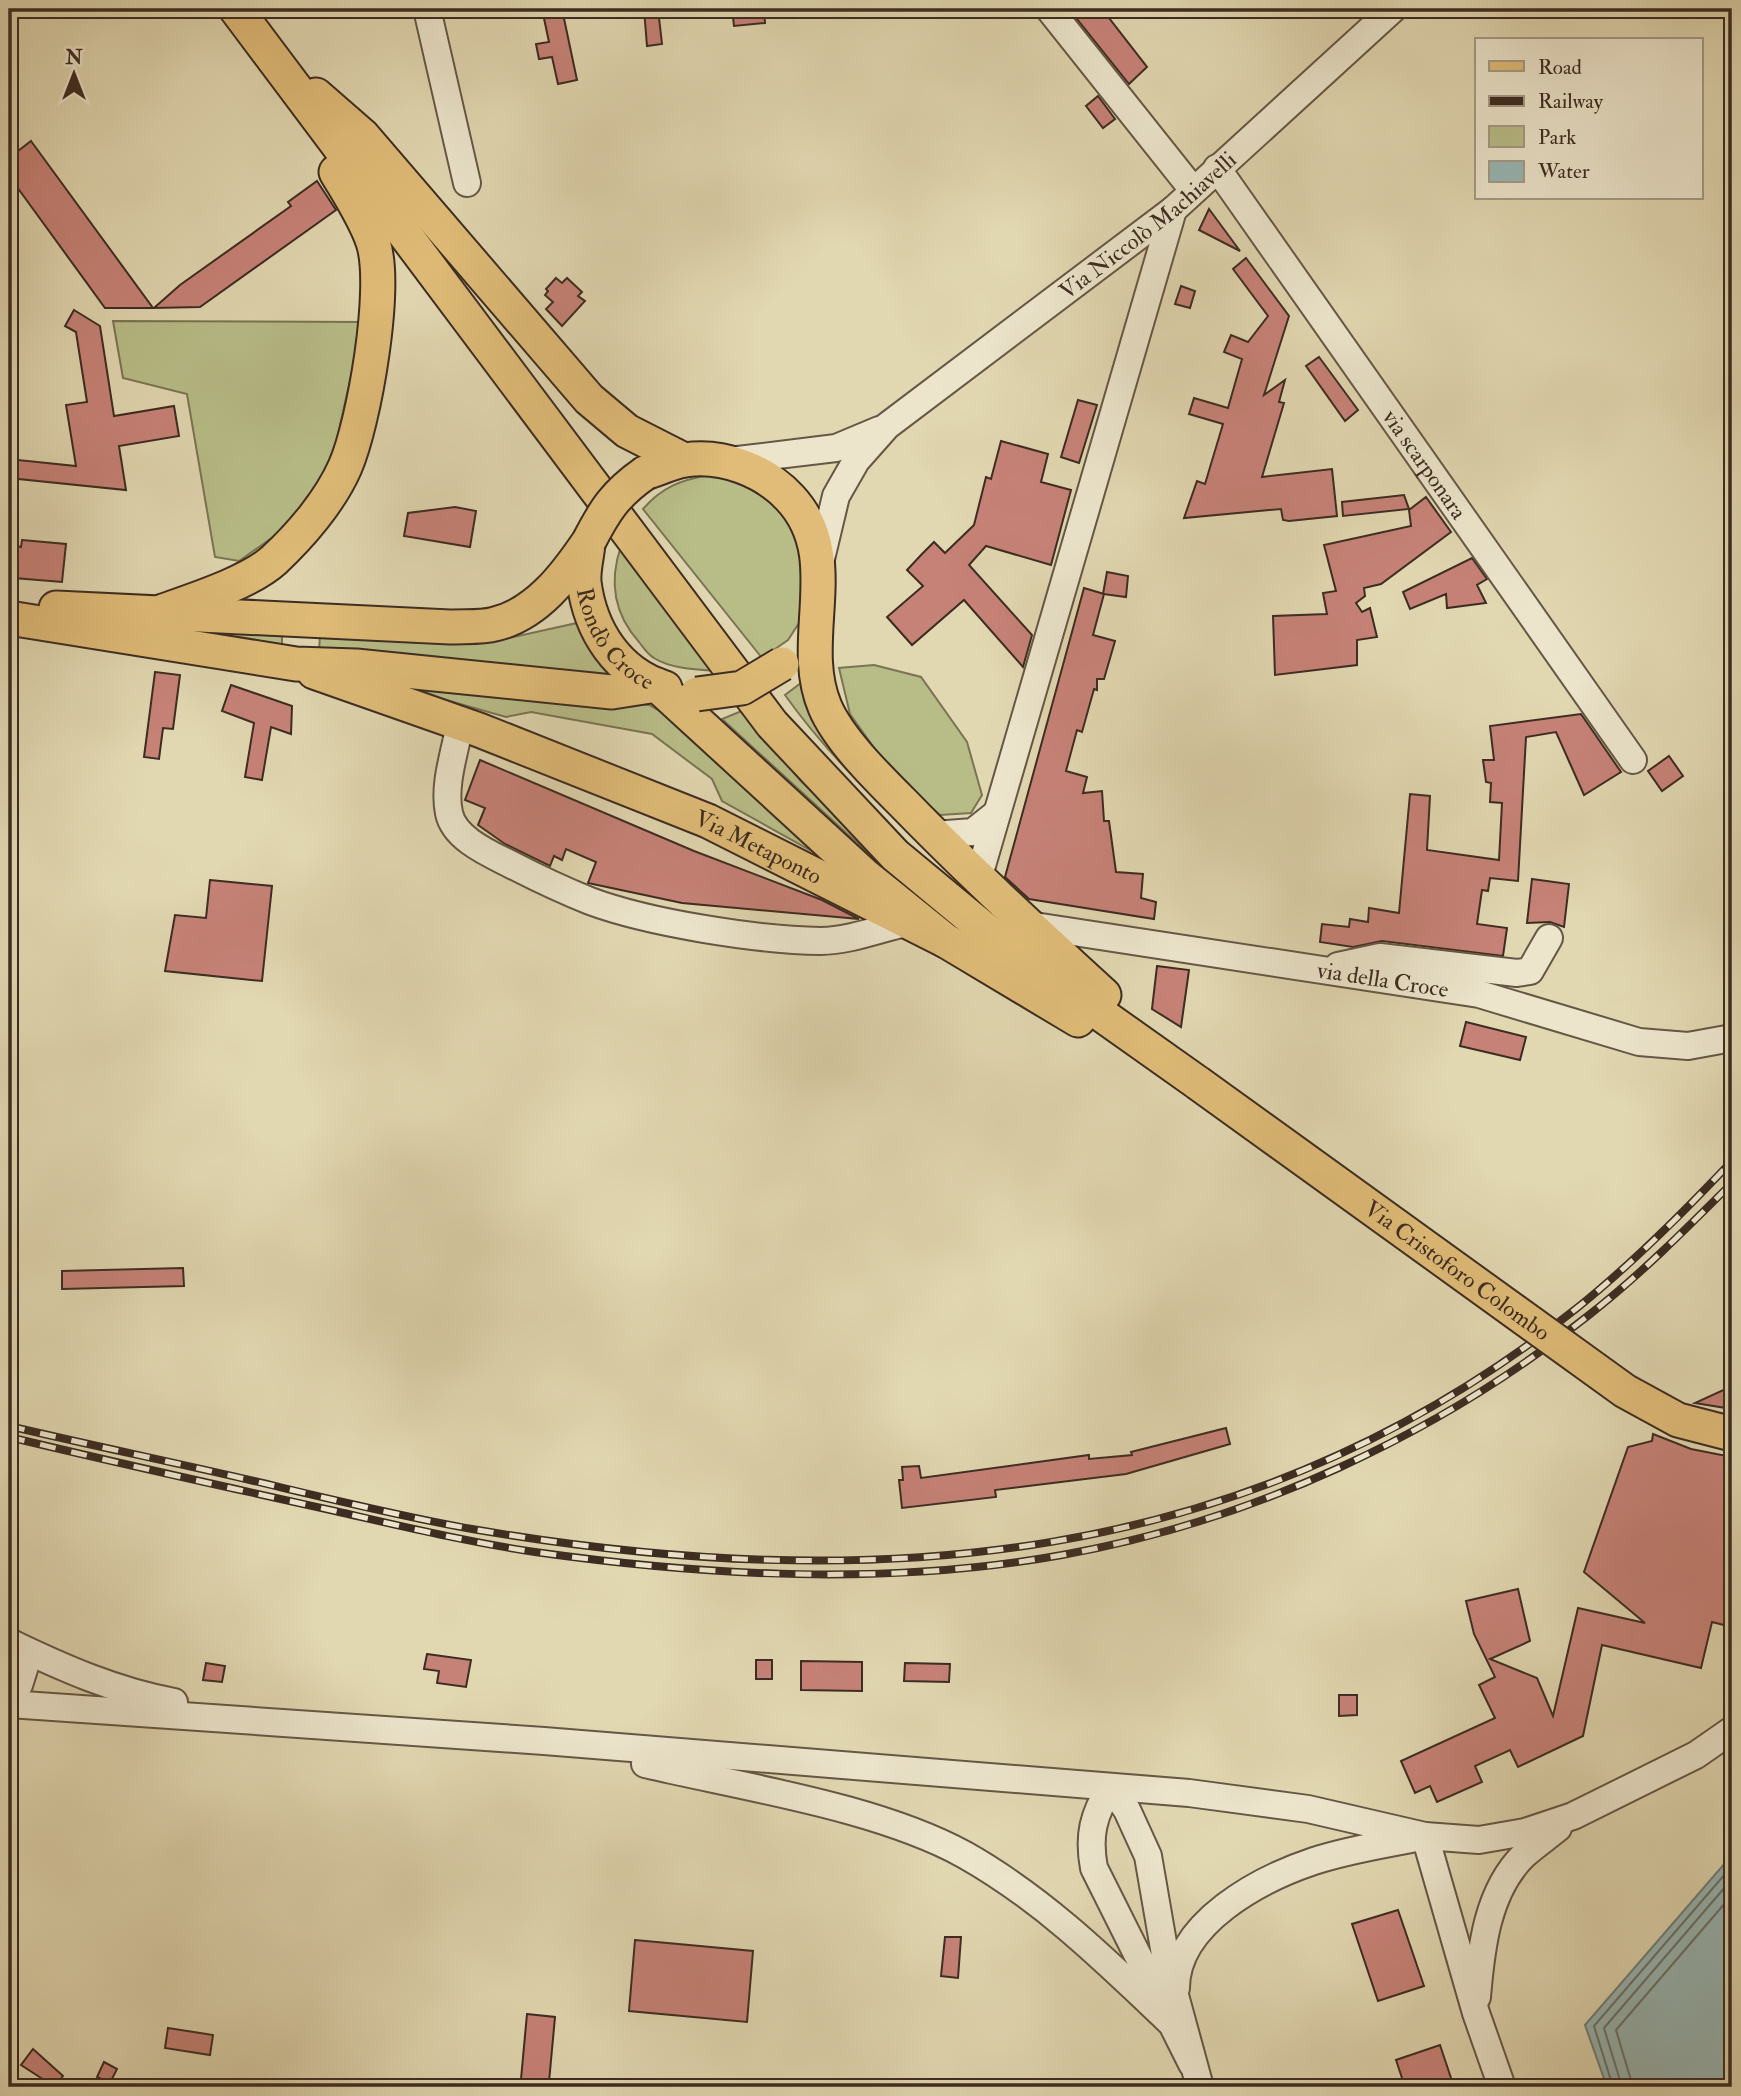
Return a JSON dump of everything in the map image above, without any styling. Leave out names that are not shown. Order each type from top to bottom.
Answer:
[{"type":"main road","points":[[236,9],[772,724],[905,864],[1006,947],[1198,1083]]},
{"type":"main road","points":[[264,49],[363,136],[589,399],[627,431],[684,460]]},
{"type":"main road","points":[[163,611],[222,589],[272,562],[314,516],[345,468],[371,357],[378,306],[374,244],[352,200],[264,49]]},
{"type":"main road","points":[[9,607],[163,611],[450,627],[495,624],[528,608],[563,579],[589,541],[607,505],[625,487],[645,473],[684,460],[729,461],[766,477],[792,500],[813,535],[820,563],[817,677],[825,708],[864,763],[978,879],[1198,1083]]},
{"type":"main road","name":"Rondò Croce","points":[[589,541],[584,579],[592,620],[619,661],[657,685],[697,694],[742,688],[782,664],[807,631],[817,604]]},
{"type":"main road","points":[[9,618],[296,664],[356,666],[612,692],[657,685],[863,874],[946,941]]},
{"type":"main road","name":"Via Metaponto","points":[[296,664],[362,691],[460,724],[708,821],[946,941],[1044,1002],[1198,1083]]},
{"type":"main road","name":"Via Cristoforo Colombo","points":[[1198,1083],[1625,1391],[1678,1420],[1732,1434]]},
{"type":"street","points":[[426,9],[467,183]]},
{"type":"street","points":[[1049,9],[1193,190]]},
{"type":"street","name":"Via Niccolò Machiavelli","points":[[887,426],[1173,211],[1217,167],[1393,9]]},
{"type":"street","name":"via scarponara","points":[[1217,167],[1633,760]]},
{"type":"street","points":[[978,879],[1173,211]]},
{"type":"street","points":[[729,461],[836,448],[887,426]]},
{"type":"street","points":[[820,563],[836,496],[856,461],[887,426]]},
{"type":"street","points":[[460,724],[448,784],[449,815],[463,836],[493,856],[549,884],[593,902],[641,915],[762,935],[823,941],[909,922]]},
{"type":"street","points":[[934,835],[973,832],[997,813]]},
{"type":"street","name":"via della Croce","points":[[1028,925],[1479,994],[1639,1042],[1688,1046],[1732,1038]]},
{"type":"street","points":[[1320,970],[1380,957],[1517,973],[1530,971],[1549,938]]},
{"type":"street","points":[[9,1694],[19,1685],[25,1666],[11,1643]]},
{"type":"street","points":[[11,1643],[64,1669],[152,1698],[283,1723]]},
{"type":"street","points":[[9,1704],[544,1741],[1214,1796],[1308,1809],[1425,1836],[1490,1839],[1525,1832],[1573,1816],[1696,1755],[1732,1730]]},
{"type":"street","points":[[544,1741],[839,1809],[907,1830],[962,1854],[1008,1881],[1173,2009]]},
{"type":"street","points":[[1111,1787],[1127,1810],[1147,1856],[1173,2009]]},
{"type":"street","points":[[1111,1787],[1093,1820],[1090,1837],[1094,1868],[1173,2009],[1196,2076]]},
{"type":"street","points":[[1476,2013],[1482,1945],[1504,1884],[1523,1856],[1573,1816]]},
{"type":"street","points":[[1173,2009],[1179,1961],[1188,1944],[1224,1909],[1255,1889],[1315,1861],[1425,1836]]},
{"type":"street","points":[[1425,1836],[1476,2013],[1502,2087]]},
{"type":"green space","points":[[113,321],[363,322],[331,466],[296,521],[239,561],[215,557],[187,394],[123,378]]},
{"type":"green space","points":[[709,475],[740,480],[776,496],[799,525],[810,606],[788,640],[762,658],[643,509],[657,495],[673,486]]},
{"type":"green space","points":[[621,546],[718,671],[668,665],[648,653],[619,609],[615,572]]},
{"type":"green space","points":[[87,620],[282,630],[282,645]]},
{"type":"green space","points":[[577,623],[613,678],[319,653],[320,633],[505,639]]},
{"type":"green space","points":[[874,665],[921,677],[967,742],[982,795],[971,813],[940,815],[897,780],[850,714],[839,668]]},
{"type":"green space","points":[[386,683],[649,705],[685,725],[842,868],[722,801],[712,779],[652,734],[531,712],[506,717]]},
{"type":"green space","points":[[801,683],[867,781],[985,897],[879,802],[830,751],[785,695]]},
{"type":"green space","points":[[744,710],[800,780],[894,869],[891,874],[722,719]]},
{"type":"water","points":[[1732,1855],[1732,2087],[1607,2087],[1585,2025]]},
{"type":"building","points":[[542,9],[562,9],[577,80],[558,84],[552,57],[539,59],[536,44],[549,42]]},
{"type":"building","points":[[644,9],[658,9],[662,44],[647,46]]},
{"type":"building","points":[[732,9],[764,9],[765,23],[734,26]]},
{"type":"building","points":[[1069,9],[1102,9],[1147,67],[1129,84]]},
{"type":"building","points":[[1098,96],[1115,119],[1103,128],[1086,106]]},
{"type":"building","points":[[31,141],[153,308],[105,308],[9,176],[9,158]]},
{"type":"building","points":[[317,181],[336,210],[200,307],[154,308],[180,285],[291,206],[288,202]]},
{"type":"building","points":[[1209,209],[1240,251],[1199,230]]},
{"type":"building","points":[[1246,258],[1289,316],[1264,395],[1285,380],[1279,402],[1284,403],[1262,477],[1332,469],[1337,516],[1289,521],[1283,520],[1281,509],[1184,518],[1197,481],[1205,484],[1223,424],[1189,414],[1194,398],[1228,408],[1242,359],[1224,352],[1231,335],[1248,342],[1268,316],[1233,269]]},
{"type":"building","points":[[556,278],[562,283],[567,278],[582,292],[578,296],[585,301],[562,326],[546,309],[553,302],[545,295],[548,291],[546,289]]},
{"type":"building","points":[[1181,286],[1195,291],[1190,308],[1175,304]]},
{"type":"building","points":[[74,310],[100,326],[114,416],[174,406],[179,436],[119,446],[126,490],[9,478],[9,459],[76,466],[66,405],[87,402],[76,332],[65,326]]},
{"type":"building","points":[[1319,357],[1358,410],[1345,421],[1306,366]]},
{"type":"building","points":[[1078,400],[1097,405],[1079,463],[1061,457]]},
{"type":"building","points":[[1001,441],[1048,454],[1041,482],[1071,490],[1051,565],[986,546],[969,565],[1032,635],[1023,667],[964,600],[912,645],[887,617],[923,586],[907,570],[922,554],[934,542],[945,553],[974,525],[986,477],[991,479]]},
{"type":"building","points":[[1404,495],[1409,509],[1343,516],[1342,502]]},
{"type":"building","points":[[1426,497],[1451,532],[1381,584],[1364,588],[1365,596],[1356,603],[1362,612],[1370,608],[1377,637],[1357,640],[1357,665],[1275,675],[1273,616],[1327,614],[1323,593],[1336,591],[1324,545],[1411,526],[1409,510]]},
{"type":"building","points":[[455,507],[476,511],[470,547],[404,536],[408,513]]},
{"type":"building","points":[[22,540],[66,544],[62,582],[14,578],[17,546],[21,547]]},
{"type":"building","points":[[1472,558],[1487,579],[1477,585],[1486,603],[1447,608],[1446,594],[1410,609],[1403,592]]},
{"type":"building","points":[[1107,572],[1128,576],[1126,597],[1103,594]]},
{"type":"building","points":[[1084,588],[1104,594],[1093,635],[1115,641],[1104,679],[1097,679],[1097,690],[1094,689],[1082,732],[1077,730],[1066,771],[1087,777],[1083,793],[1102,791],[1104,821],[1109,821],[1116,872],[1143,874],[1141,898],[1156,902],[1154,919],[1029,899],[1005,877]]},
{"type":"building","points":[[155,672],[180,675],[173,729],[163,728],[159,759],[144,757]]},
{"type":"building","points":[[231,685],[292,706],[291,734],[271,727],[262,780],[245,777],[254,723],[222,711]]},
{"type":"building","points":[[1581,714],[1621,772],[1584,795],[1556,732],[1526,737],[1518,881],[1490,878],[1488,891],[1482,890],[1477,924],[1507,928],[1503,956],[1382,941],[1353,947],[1320,942],[1322,924],[1349,927],[1350,919],[1368,922],[1369,908],[1399,913],[1410,794],[1430,796],[1427,850],[1499,860],[1502,803],[1490,802],[1491,783],[1486,782],[1483,760],[1494,760],[1490,726]]},
{"type":"building","points":[[1669,756],[1683,776],[1662,791],[1648,771]]},
{"type":"building","points":[[480,760],[694,851],[822,900],[859,919],[682,903],[588,883],[596,862],[566,849],[562,860],[554,856],[550,866],[505,844],[478,825],[485,808],[465,800]]},
{"type":"building","points":[[1532,879],[1569,884],[1564,927],[1550,922],[1527,923]]},
{"type":"building","points":[[210,880],[272,886],[262,981],[165,971],[175,915],[206,918]]},
{"type":"building","points":[[1157,966],[1189,970],[1181,1027],[1152,1009]]},
{"type":"building","points":[[1466,1022],[1526,1037],[1520,1060],[1460,1046]]},
{"type":"building","points":[[183,1268],[184,1286],[62,1289],[62,1271]]},
{"type":"building","points":[[1732,1386],[1732,1409],[1695,1403]]},
{"type":"building","points":[[1226,1428],[1230,1444],[1126,1474],[995,1490],[996,1497],[902,1508],[899,1480],[903,1480],[902,1467],[919,1466],[921,1478],[1089,1455],[1089,1459],[1132,1455],[1131,1452]]},
{"type":"building","points":[[1653,1434],[1691,1449],[1732,1457],[1732,1613],[1724,1625],[1712,1622],[1701,1668],[1602,1645],[1583,1736],[1518,1767],[1510,1750],[1475,1766],[1482,1782],[1437,1802],[1430,1786],[1415,1793],[1401,1761],[1495,1718],[1479,1685],[1495,1677],[1474,1634],[1466,1601],[1518,1589],[1530,1641],[1490,1659],[1537,1678],[1553,1716],[1578,1608],[1645,1623],[1584,1572],[1628,1447],[1652,1441]]},
{"type":"building","points":[[427,1654],[471,1660],[466,1687],[437,1683],[439,1671],[424,1669]]},
{"type":"building","points":[[756,1660],[772,1660],[772,1679],[756,1679]]},
{"type":"building","points":[[801,1661],[862,1662],[862,1691],[801,1690]]},
{"type":"building","points":[[206,1663],[225,1666],[222,1682],[203,1680]]},
{"type":"building","points":[[905,1663],[950,1664],[949,1682],[904,1681]]},
{"type":"building","points":[[1339,1695],[1357,1695],[1357,1715],[1339,1716]]},
{"type":"building","points":[[1398,1910],[1424,1986],[1378,2001],[1352,1924]]},
{"type":"building","points":[[945,1937],[961,1937],[958,1978],[941,1976]]},
{"type":"building","points":[[635,1940],[753,1951],[747,2022],[629,2011]]},
{"type":"building","points":[[527,2014],[555,2017],[549,2082],[521,2079]]},
{"type":"building","points":[[168,2028],[213,2035],[210,2055],[165,2048]]},
{"type":"building","points":[[1440,2045],[1454,2087],[1405,2087],[1396,2060]]},
{"type":"building","points":[[33,2049],[63,2076],[55,2087],[21,2065]]},
{"type":"building","points":[[104,2062],[117,2069],[110,2083],[97,2077]]},
{"type":"railway","points":[[9,1426],[417,1518],[472,1529],[621,1550],[767,1560],[911,1558],[1051,1542],[1189,1511],[1322,1462],[1452,1395],[1598,1291],[1657,1237],[1732,1161]]},
{"type":"railway","points":[[9,1437],[434,1533],[535,1552],[666,1567],[799,1574],[865,1574],[997,1565],[1133,1540],[1203,1520],[1272,1496],[1406,1435],[1470,1398],[1589,1315],[1645,1268],[1732,1183]]}]
